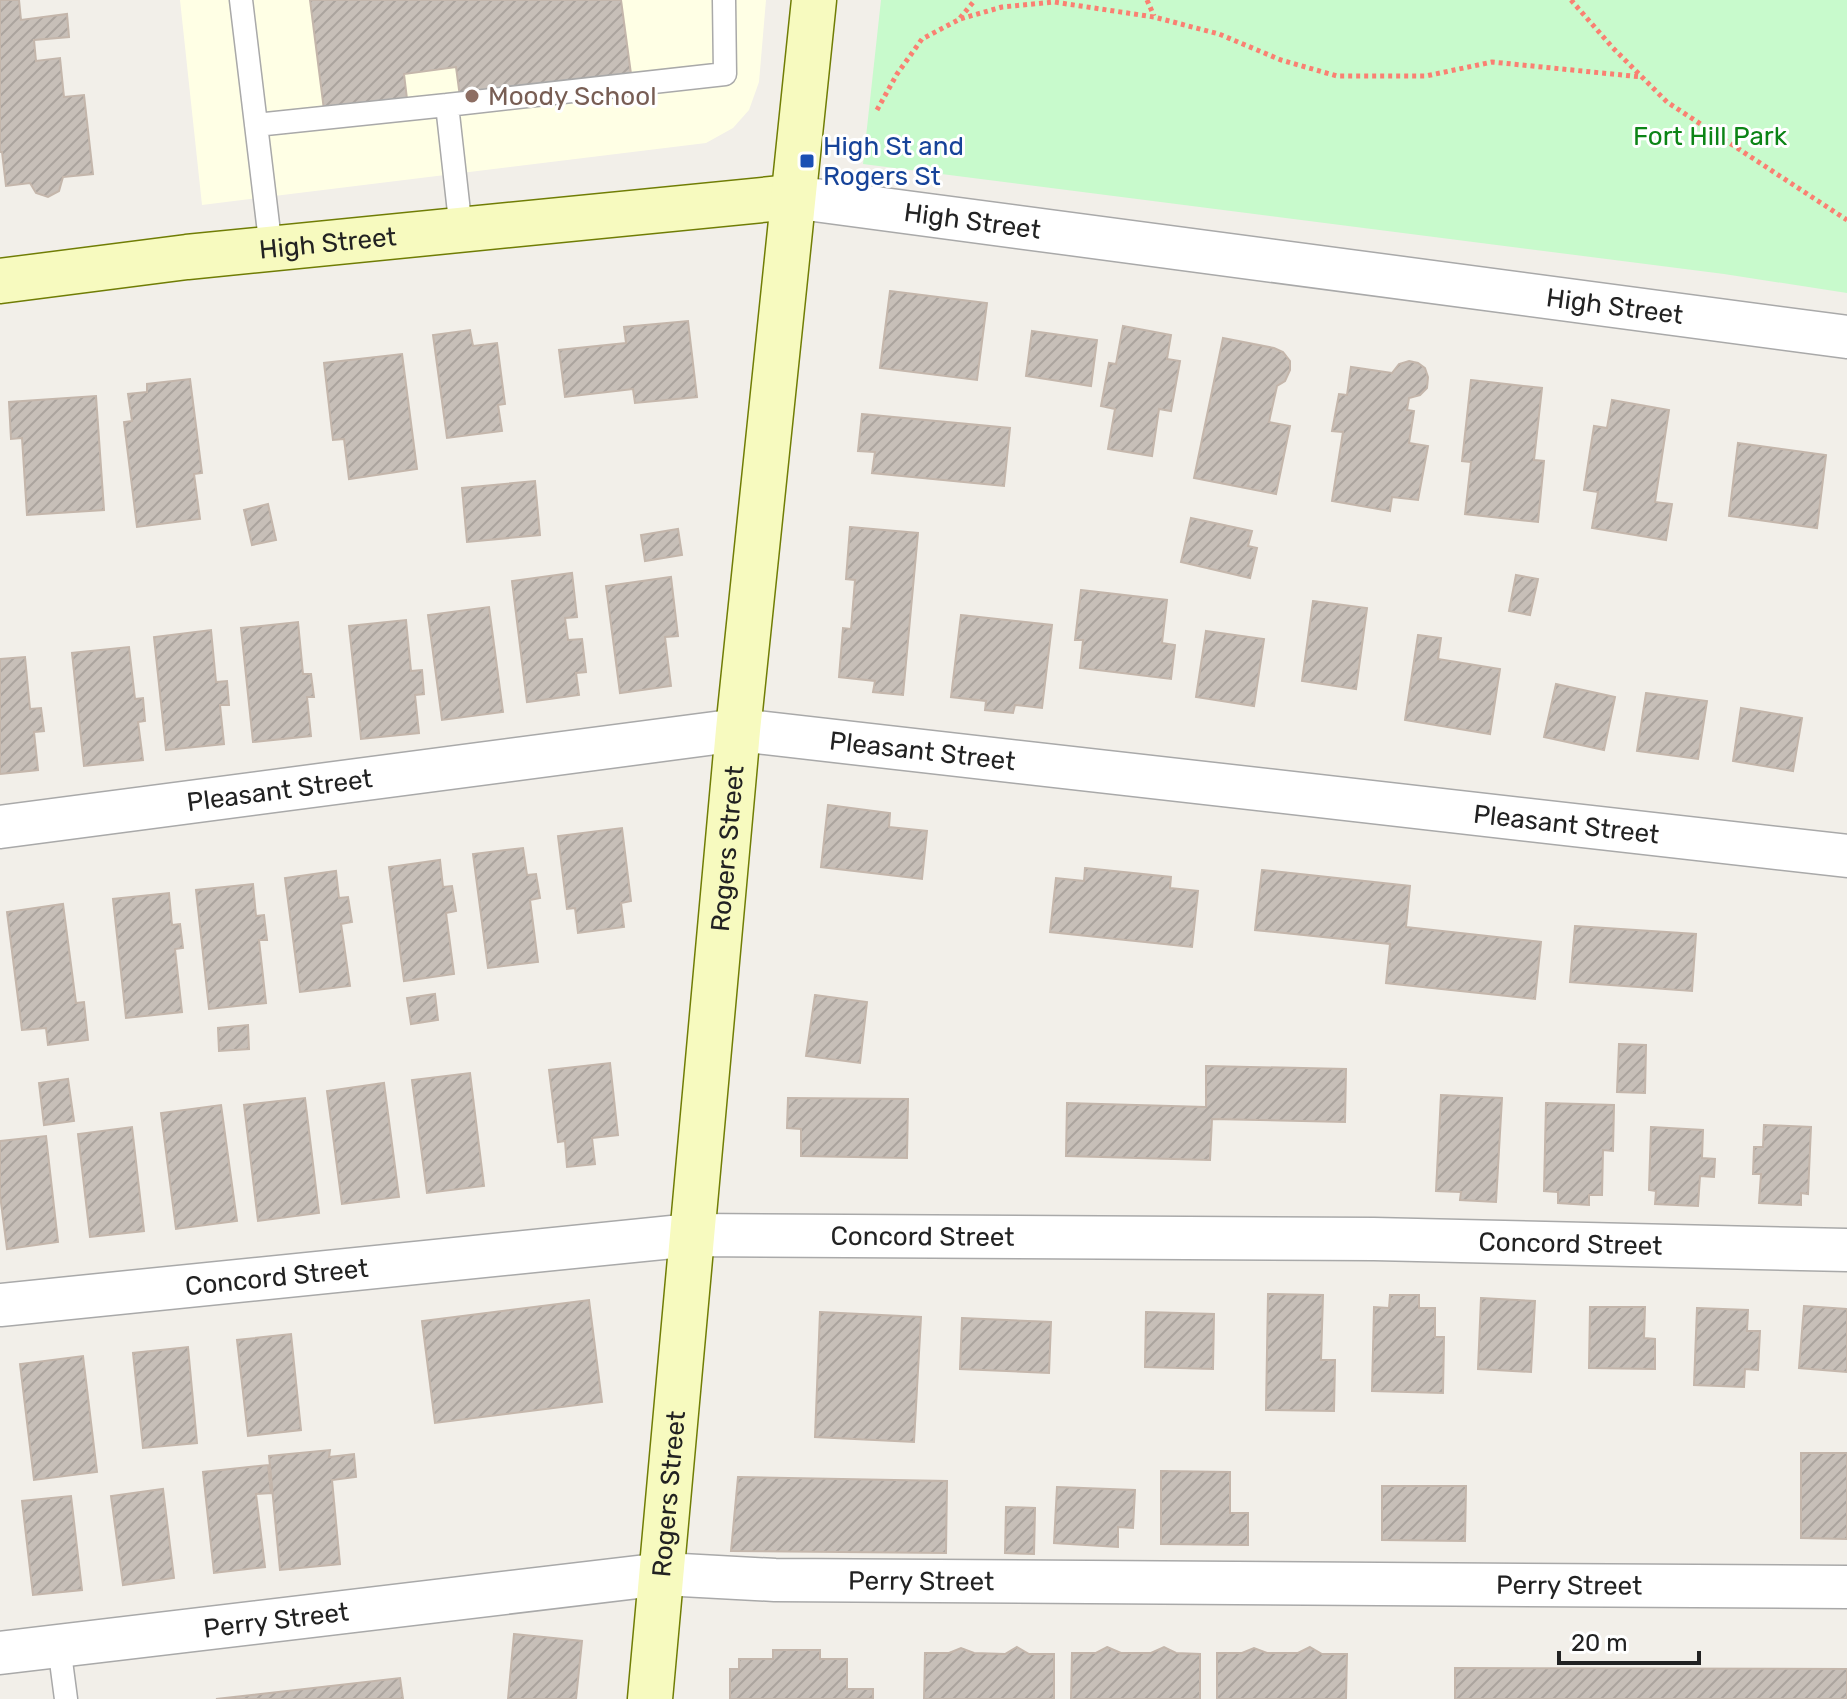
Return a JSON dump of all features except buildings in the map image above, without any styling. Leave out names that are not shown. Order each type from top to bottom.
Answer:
[{"type":"street","name":"Rogers Street","points":[[650,1699],[738,730],[814,0]]},
{"type":"street","name":"High Street","points":[[0,281],[271,249],[792,197],[1847,337]]},
{"type":"street","name":"Pleasant Street","points":[[0,827],[738,730],[1847,856]]},
{"type":"street","name":"Concord Street","points":[[0,1305],[692,1235],[1374,1239],[1847,1250]]},
{"type":"street","name":"Perry Street","points":[[0,1653],[663,1574],[775,1580],[1847,1587]]},
{"type":"lane","points":[[241,0],[271,249]]},
{"type":"lane","points":[[256,125],[725,74],[724,0]]},
{"type":"lane","points":[[447,105],[461,230]]},
{"type":"lane","points":[[59,1646],[66,1699]]},
{"type":"path","points":[[960,19],[975,0]]},
{"type":"path","points":[[1147,0],[1154,17]]},
{"type":"path","points":[[1571,0],[1667,102],[1847,220]]},
{"type":"path","points":[[877,110],[922,39],[960,19],[1002,7],[1054,2],[1154,17],[1219,34],[1281,60],[1337,76],[1426,76],[1492,62],[1642,77]]},
{"type":"shaded area","name":"Moody School","points":[[180,0],[766,0],[759,82],[749,110],[733,128],[706,143],[202,205]]},
{"type":"green space","name":"Fort Hill Park","points":[[881,0],[1847,0],[1847,293],[1724,274],[863,164]]},
{"type":"place","name":"Moody School","points":[[472,96]]},
{"type":"place","name":"High St and Rogers St","points":[[807,161]]}]
